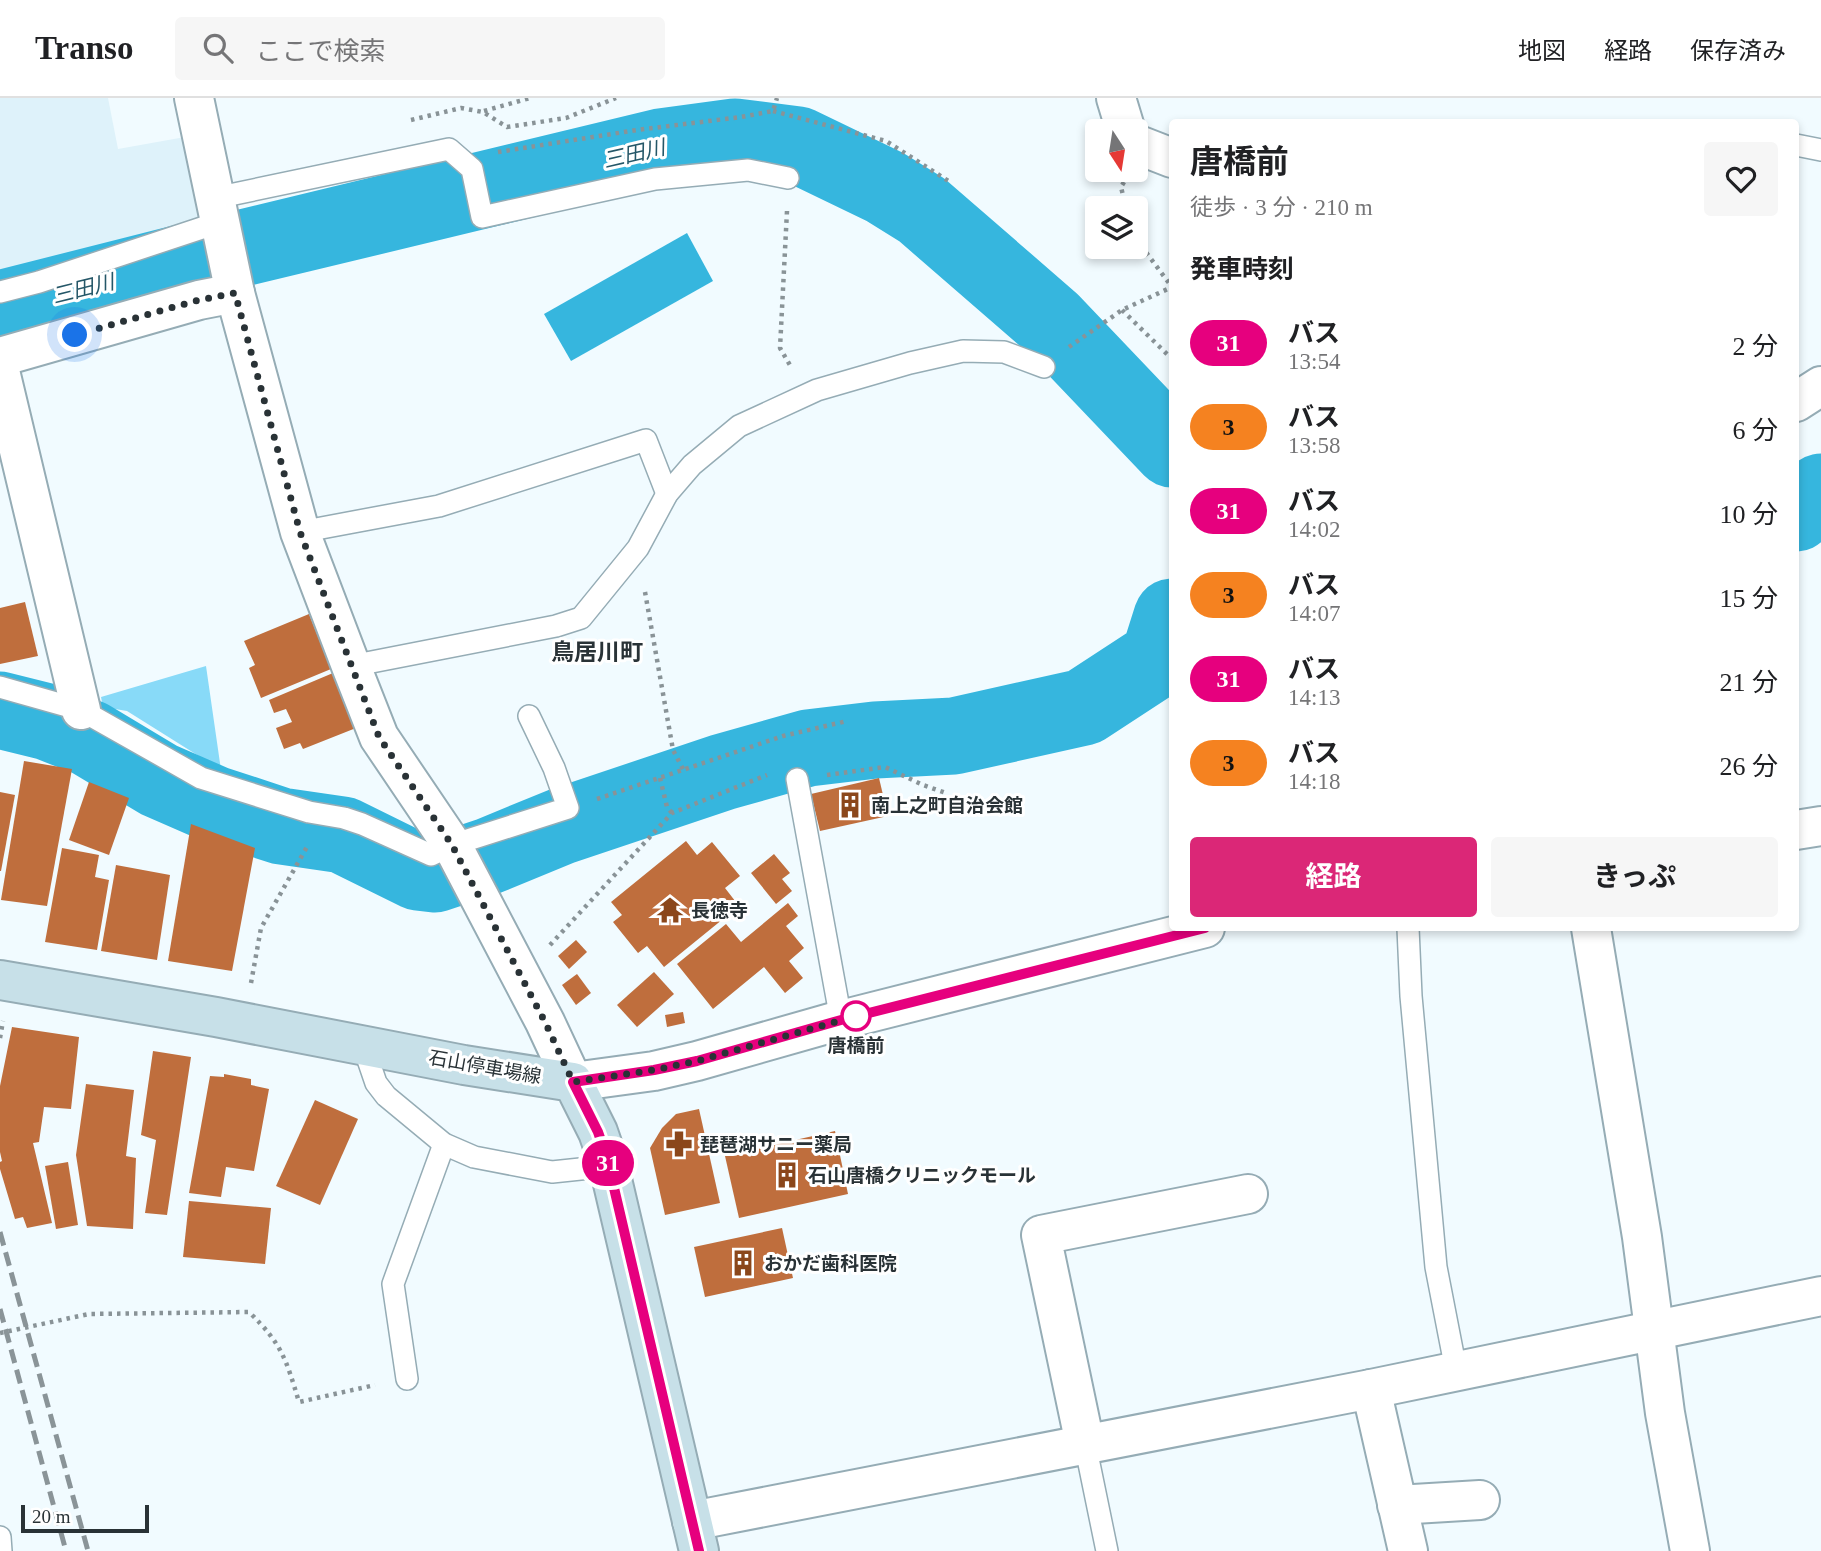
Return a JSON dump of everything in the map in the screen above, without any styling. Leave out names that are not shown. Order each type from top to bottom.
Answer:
[{"type":"main road","name":"石山停車場線","points":[[0,980],[243,1022],[464,1065],[573,1082]]},
{"type":"main road","points":[[573,1082],[598,1132],[609,1166],[696,1536]]},
{"type":"street","points":[[194,98],[233,283],[300,532],[351,666],[379,737],[459,859],[545,1022],[573,1082],[697,1061],[841,1020],[1193,931]]},
{"type":"street","points":[[1116,98],[1122,119]]},
{"type":"street","points":[[1148,160],[1169,158]]},
{"type":"street","points":[[0,357],[199,300],[233,283]]},
{"type":"street","points":[[0,371],[81,710]]},
{"type":"street","points":[[1799,399],[1821,386]]},
{"type":"street","points":[[1799,830],[1821,826]]},
{"type":"street","points":[[1591,931],[1642,1237],[1665,1413],[1690,1551]]},
{"type":"street","points":[[1085,1444],[1041,1235],[1248,1194]]},
{"type":"street","points":[[696,1536],[1085,1444],[1371,1389],[1821,1296]]},
{"type":"street","points":[[1371,1389],[1408,1551]]},
{"type":"street","points":[[1397,1506],[1480,1500]]},
{"type":"lane","points":[[1799,146],[1821,150]]},
{"type":"lane","points":[[0,292],[39,282],[219,216],[449,149],[472,169],[482,217],[655,179],[748,170],[788,178]]},
{"type":"lane","points":[[351,666],[556,626],[581,618],[638,548],[667,495],[692,465],[739,426],[806,395],[909,363],[963,351],[1004,352],[1044,367]]},
{"type":"lane","points":[[300,532],[439,506],[519,483],[646,440],[667,495]]},
{"type":"lane","points":[[0,687],[81,710],[201,778],[309,813],[344,818],[432,855],[459,859],[568,808],[554,768],[529,716]]},
{"type":"lane","points":[[797,779],[841,1020]]},
{"type":"lane","points":[[1408,931],[1411,996],[1436,1267],[1456,1370]]},
{"type":"lane","points":[[363,1045],[376,1083],[386,1096],[443,1144],[474,1157],[552,1172],[609,1166]]},
{"type":"lane","points":[[407,1379],[393,1284],[443,1144]]},
{"type":"lane","points":[[1085,1444],[1107,1551]]},
{"type":"lane","points":[[0,1537],[1,1551]]},
{"type":"path","points":[[483,111],[530,98]]},
{"type":"path","points":[[773,111],[777,98]]},
{"type":"path","points":[[459,158],[773,111],[886,141],[950,182]]},
{"type":"path","points":[[788,178],[780,348],[806,395]]},
{"type":"path","points":[[1148,255],[1169,283]]},
{"type":"path","points":[[1088,333],[1122,310],[1169,288]]},
{"type":"path","points":[[1122,310],[1169,356]]},
{"type":"path","points":[[638,548],[673,750],[684,771]]},
{"type":"path","points":[[568,808],[661,781],[783,736],[847,721]]},
{"type":"path","points":[[517,970],[539,956],[672,813],[759,777],[777,773],[797,779],[885,767],[946,793]]},
{"type":"path","points":[[661,781],[667,807],[672,813]]},
{"type":"path","points":[[243,1022],[261,928],[307,848]]},
{"type":"path","points":[[0,1333],[89,1314],[249,1312],[270,1332],[285,1356],[299,1402],[407,1379]]},
{"type":"shaded area","points":[[0,98],[108,98],[118,149],[185,137],[203,223],[0,279]]},
{"type":"shaded area","points":[[687,233],[713,281],[571,361],[544,314]]},
{"type":"shaded area","points":[[206,666],[221,770],[127,711],[103,707],[101,697]]},
{"type":"building","points":[[25,602],[38,656],[0,664],[0,608]]},
{"type":"building","points":[[309,614],[331,669],[261,698],[249,668],[255,665],[244,641]]},
{"type":"building","points":[[333,673],[356,728],[303,749],[300,743],[284,749],[276,728],[292,722],[286,709],[274,713],[269,700]]},
{"type":"building","points":[[24,761],[72,769],[47,906],[1,900]]},
{"type":"building","name":"南上之町自治会館","points":[[879,778],[888,816],[820,831],[811,794]]},
{"type":"building","points":[[89,782],[129,798],[109,855],[69,840]]},
{"type":"building","points":[[0,792],[15,795],[1,871],[0,871]]},
{"type":"building","points":[[191,824],[255,848],[232,971],[168,961]]},
{"type":"building","points":[[686,841],[697,855],[712,842],[740,876],[725,888],[739,906],[664,967],[647,946],[638,953],[613,922],[622,915],[611,902]]},
{"type":"building","points":[[62,848],[99,855],[95,877],[109,880],[97,950],[45,942]]},
{"type":"building","points":[[774,854],[790,873],[782,879],[792,891],[776,904],[751,873]]},
{"type":"building","points":[[116,865],[170,875],[157,960],[101,951]]},
{"type":"building","points":[[788,903],[798,916],[786,926],[804,948],[789,961],[803,978],[785,993],[764,967],[713,1009],[677,964],[726,924],[741,942]]},
{"type":"building","points":[[576,940],[587,952],[569,969],[558,956]]},
{"type":"building","points":[[654,972],[674,994],[637,1027],[617,1005]]},
{"type":"building","points":[[577,974],[591,993],[576,1005],[562,985]]},
{"type":"building","points":[[683,1012],[685,1023],[667,1027],[665,1015]]},
{"type":"building","points":[[12,1027],[79,1037],[71,1109],[44,1107],[39,1142],[33,1143],[52,1223],[27,1228],[23,1217],[15,1219],[0,1169],[0,1086]]},
{"type":"building","points":[[153,1051],[191,1057],[167,1215],[145,1213],[156,1140],[141,1135]]},
{"type":"building","points":[[224,1074],[251,1079],[251,1085],[269,1089],[254,1171],[226,1167],[221,1197],[189,1193],[210,1076],[224,1077]]},
{"type":"building","points":[[86,1084],[134,1090],[126,1156],[136,1158],[133,1229],[87,1226],[76,1155]]},
{"type":"building","points":[[315,1100],[358,1119],[320,1205],[276,1186]]},
{"type":"building","points":[[699,1109],[720,1203],[665,1215],[650,1148],[662,1128],[676,1114]]},
{"type":"building","name":"石山唐橋クリニックモール","points":[[835,1131],[848,1194],[739,1218],[725,1156]]},
{"type":"building","points":[[68,1162],[78,1225],[56,1229],[45,1166]]},
{"type":"building","points":[[189,1201],[271,1208],[265,1264],[183,1257]]},
{"type":"building","name":"おかだ歯科医院","points":[[782,1228],[793,1278],[705,1297],[694,1247]]},
{"type":"waterway","name":"三田川","points":[[0,309],[661,147],[735,137],[798,145],[885,187],[922,210],[1051,322],[1169,446]]},
{"type":"waterway","name":"三田川","points":[[1799,510],[1821,492]]},
{"type":"waterway","points":[[0,710],[48,722],[89,738],[159,780],[214,804],[281,826],[343,835],[418,872],[435,874],[489,856],[562,826],[723,772],[808,748],[875,740],[954,736],[1084,707],[1159,658],[1169,626]]},
{"type":"railway","points":[[0,1232],[88,1551]]},
{"type":"railway","points":[[0,1309],[66,1551]]},
{"type":"bus line","name":"31","points":[[699,1551],[607,1158],[598,1132],[573,1082],[697,1061],[841,1020],[1193,931]]},
{"type":"place","name":"南上之町自治会館","points":[[850,805]]},
{"type":"place","name":"長徳寺","points":[[670,910]]},
{"type":"place","name":"唐橋前","points":[[856,1016]]},
{"type":"place","name":"琵琶湖サニー薬局","points":[[679,1144]]},
{"type":"place","name":"石山唐橋クリニックモール","points":[[787,1175]]},
{"type":"place","name":"おかだ歯科医院","points":[[743,1263]]},
{"type":"district","name":"鳥居川町","points":[[597,652]]},
{"type":"route","points":[[75,335],[199,300],[235,293],[300,532],[379,737],[452,845],[545,1022],[573,1082],[697,1061],[867,1013],[856,1016]]}]
